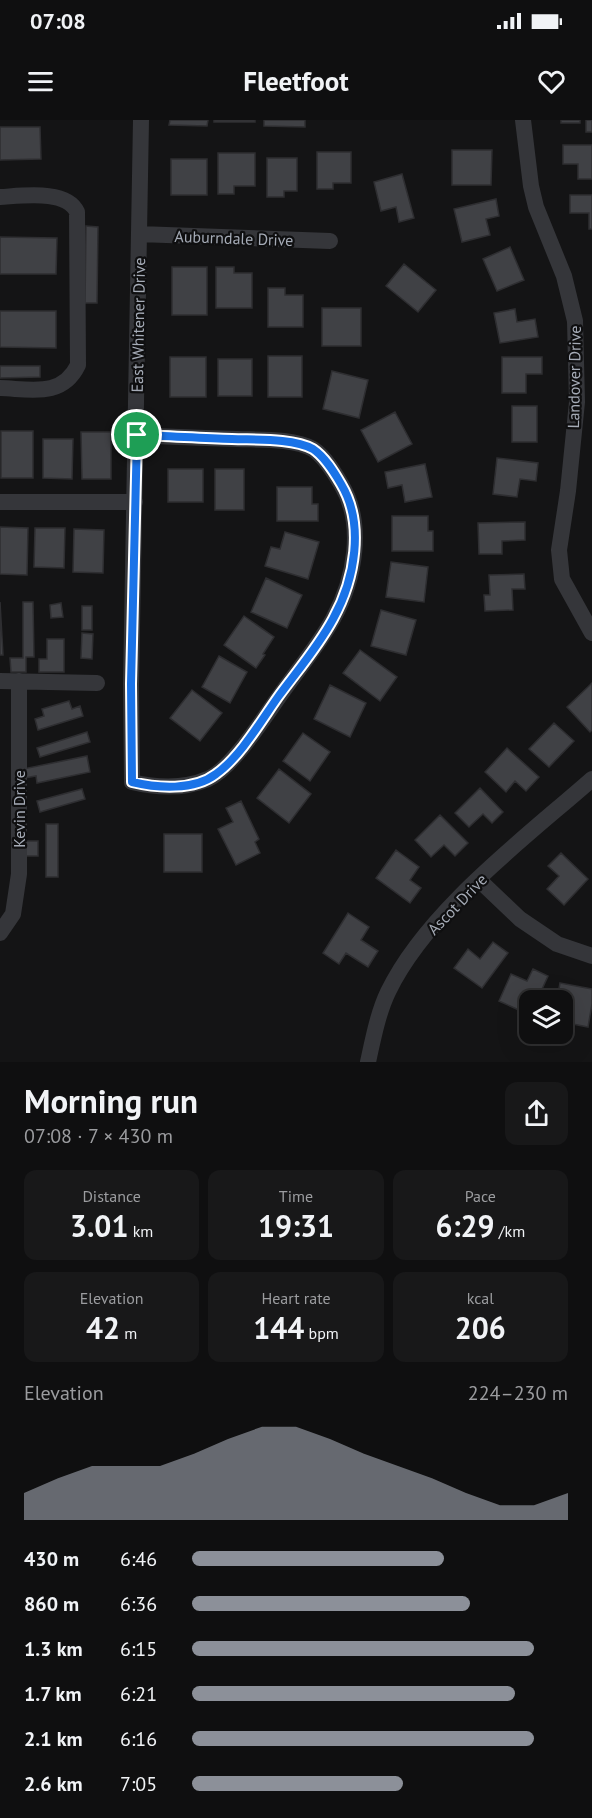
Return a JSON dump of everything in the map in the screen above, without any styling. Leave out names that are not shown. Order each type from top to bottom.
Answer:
[{"type":"street","name":"East Whitener Drive","points":[[137,435],[302,444],[323,457],[344,490],[354,519],[353,562],[346,588],[334,617],[318,643],[250,738],[216,774],[180,787],[159,787],[132,782],[141,120]]},
{"type":"street","name":"Landover Drive","points":[[523,120],[531,186],[536,207],[564,276],[575,321],[577,402],[568,491],[559,550],[562,579],[592,633]]},
{"type":"street","points":[[0,196],[64,198],[74,205],[77,212],[78,365],[73,375],[62,385],[50,389],[0,388]]},
{"type":"street","name":"Auburndale Drive","points":[[139,234],[330,241]]},
{"type":"street","points":[[0,502],[135,502]]},
{"type":"street","points":[[0,681],[97,683]]},
{"type":"street","name":"Kevin Drive","points":[[0,933],[13,914],[19,874],[19,681]]},
{"type":"street","name":"Ascot Drive","points":[[368,1062],[388,993],[405,963],[438,921],[478,879],[592,779]]},
{"type":"street","points":[[478,879],[520,919],[557,944],[592,956]]},
{"type":"building","points":[[170,120],[208,120],[207,126],[169,125]]},
{"type":"building","points":[[214,120],[255,120],[255,122],[214,122]]},
{"type":"building","points":[[264,120],[305,120],[305,127],[264,126]]},
{"type":"building","points":[[561,120],[580,120],[580,123],[561,123]]},
{"type":"building","points":[[586,120],[592,120],[592,132],[586,132]]},
{"type":"building","points":[[0,127],[40,127],[41,159],[0,160]]},
{"type":"building","points":[[563,145],[592,145],[592,179],[578,179],[578,164],[563,164]]},
{"type":"building","points":[[452,150],[492,150],[491,185],[452,185]]},
{"type":"building","points":[[317,152],[351,152],[351,183],[333,183],[333,189],[317,189]]},
{"type":"building","points":[[218,153],[255,153],[255,186],[234,186],[234,194],[218,194]]},
{"type":"building","points":[[267,158],[297,158],[297,191],[284,191],[284,197],[267,197]]},
{"type":"building","points":[[171,159],[207,159],[207,195],[171,195]]},
{"type":"building","points":[[402,174],[414,218],[399,222],[396,207],[381,211],[374,182]]},
{"type":"building","points":[[570,195],[592,195],[592,229],[589,229],[589,213],[570,213]]},
{"type":"building","points":[[496,199],[499,216],[486,219],[490,235],[462,242],[454,209]]},
{"type":"building","points":[[86,226],[98,227],[97,303],[85,303]]},
{"type":"building","points":[[0,237],[57,238],[56,274],[0,274]]},
{"type":"building","points":[[510,247],[524,280],[497,291],[483,259]]},
{"type":"building","points":[[404,264],[436,290],[418,312],[386,286]]},
{"type":"building","points":[[172,267],[207,267],[207,315],[172,315]]},
{"type":"building","points":[[216,267],[234,267],[234,273],[252,273],[252,308],[216,308]]},
{"type":"building","points":[[268,288],[285,288],[285,295],[303,295],[303,327],[268,327]]},
{"type":"building","points":[[322,308],[361,308],[361,346],[322,346]]},
{"type":"building","points":[[515,309],[517,322],[535,319],[538,337],[500,343],[494,313]]},
{"type":"building","points":[[0,311],[56,311],[56,348],[0,347]]},
{"type":"building","points":[[268,356],[302,356],[302,397],[268,397]]},
{"type":"building","points":[[170,357],[206,357],[206,397],[170,397]]},
{"type":"building","points":[[502,357],[542,357],[542,374],[526,374],[526,393],[502,393]]},
{"type":"building","points":[[218,359],[252,359],[252,396],[218,396]]},
{"type":"building","points":[[0,366],[40,366],[40,377],[0,378]]},
{"type":"building","points":[[332,371],[368,380],[359,418],[323,409]]},
{"type":"building","points":[[512,406],[537,406],[537,442],[512,442]]},
{"type":"building","points":[[395,412],[412,444],[378,462],[361,430]]},
{"type":"building","points":[[1,431],[33,431],[33,478],[1,478]]},
{"type":"building","points":[[81,432],[111,432],[111,479],[82,479]]},
{"type":"building","points":[[43,439],[73,439],[72,479],[43,478]]},
{"type":"building","points":[[497,458],[538,463],[536,481],[520,479],[517,497],[493,494]]},
{"type":"building","points":[[425,464],[432,497],[405,502],[402,485],[388,488],[385,472]]},
{"type":"building","points":[[168,469],[203,469],[203,502],[168,502]]},
{"type":"building","points":[[215,469],[244,469],[244,510],[215,510]]},
{"type":"building","points":[[277,487],[312,487],[312,504],[318,504],[318,521],[277,521]]},
{"type":"building","points":[[392,516],[428,516],[428,531],[433,531],[433,551],[392,551]]},
{"type":"building","points":[[525,522],[525,540],[502,541],[502,554],[479,554],[478,523]]},
{"type":"building","points":[[0,527],[28,528],[27,575],[0,574]]},
{"type":"building","points":[[35,528],[65,528],[64,568],[34,567]]},
{"type":"building","points":[[74,529],[104,530],[103,573],[73,572]]},
{"type":"building","points":[[285,532],[319,542],[308,579],[265,566],[271,547],[280,549]]},
{"type":"building","points":[[391,562],[428,567],[424,602],[386,597]]},
{"type":"building","points":[[524,574],[525,589],[512,589],[513,610],[485,611],[484,595],[490,595],[489,575]]},
{"type":"building","points":[[266,578],[302,595],[287,628],[251,612]]},
{"type":"building","points":[[0,602],[3,655],[0,655]]},
{"type":"building","points":[[23,602],[33,602],[34,657],[26,657],[26,672],[11,672],[10,658],[23,658]]},
{"type":"building","points":[[61,603],[63,617],[51,618],[50,605]]},
{"type":"building","points":[[82,606],[92,606],[92,630],[82,630]]},
{"type":"building","points":[[381,610],[416,620],[406,655],[371,646]]},
{"type":"building","points":[[244,616],[274,637],[256,668],[224,645]]},
{"type":"building","points":[[82,633],[93,634],[92,659],[81,658]]},
{"type":"building","points":[[47,639],[64,639],[64,672],[39,672],[39,659],[47,659]]},
{"type":"building","points":[[360,650],[397,677],[380,701],[343,673]]},
{"type":"building","points":[[219,656],[247,672],[230,703],[202,687]]},
{"type":"building","points":[[592,683],[592,730],[590,732],[567,707]]},
{"type":"building","points":[[330,685],[366,703],[350,737],[314,719]]},
{"type":"building","points":[[192,690],[222,713],[200,741],[170,718]]},
{"type":"building","points":[[69,701],[72,709],[80,706],[83,716],[38,730],[35,719],[44,716],[42,709]]},
{"type":"building","points":[[554,723],[574,741],[549,767],[529,749]]},
{"type":"building","points":[[87,732],[90,742],[40,757],[37,748]]},
{"type":"building","points":[[303,733],[330,752],[310,781],[283,761]]},
{"type":"building","points":[[507,748],[539,777],[526,791],[515,781],[506,792],[485,772]]},
{"type":"building","points":[[87,756],[90,772],[37,783],[36,776],[25,778],[23,769]]},
{"type":"building","points":[[279,769],[311,794],[289,823],[257,798]]},
{"type":"building","points":[[480,788],[503,812],[492,823],[483,814],[469,827],[455,813]]},
{"type":"building","points":[[82,789],[85,799],[40,812],[37,801]]},
{"type":"building","points":[[241,801],[259,839],[255,842],[260,853],[236,865],[218,829],[233,822],[226,808]]},
{"type":"building","points":[[440,815],[468,843],[455,856],[444,845],[431,857],[415,840]]},
{"type":"building","points":[[46,824],[58,824],[58,877],[46,877]]},
{"type":"building","points":[[164,834],[202,834],[202,872],[164,872]]},
{"type":"building","points":[[23,841],[38,841],[38,856],[23,856]]},
{"type":"building","points":[[396,850],[419,867],[410,880],[421,888],[410,903],[376,878]]},
{"type":"building","points":[[561,853],[588,879],[564,905],[547,889],[559,876],[548,866]]},
{"type":"building","points":[[348,913],[369,927],[361,940],[378,951],[368,967],[346,953],[339,964],[323,953]]},
{"type":"building","points":[[493,942],[508,953],[482,988],[454,968],[468,949],[480,959]]},
{"type":"building","points":[[533,969],[548,976],[542,990],[519,990],[519,1010],[499,1001],[511,974],[527,981]]},
{"type":"building","points":[[560,983],[592,989],[588,1027],[573,1024],[573,990],[559,990]]},
{"type":"route","points":[[137,435],[302,444],[323,457],[337,477],[350,503],[354,519],[353,562],[346,588],[334,617],[318,643],[250,738],[216,774],[180,787],[159,787],[132,782],[131,684],[137,435]]}]
